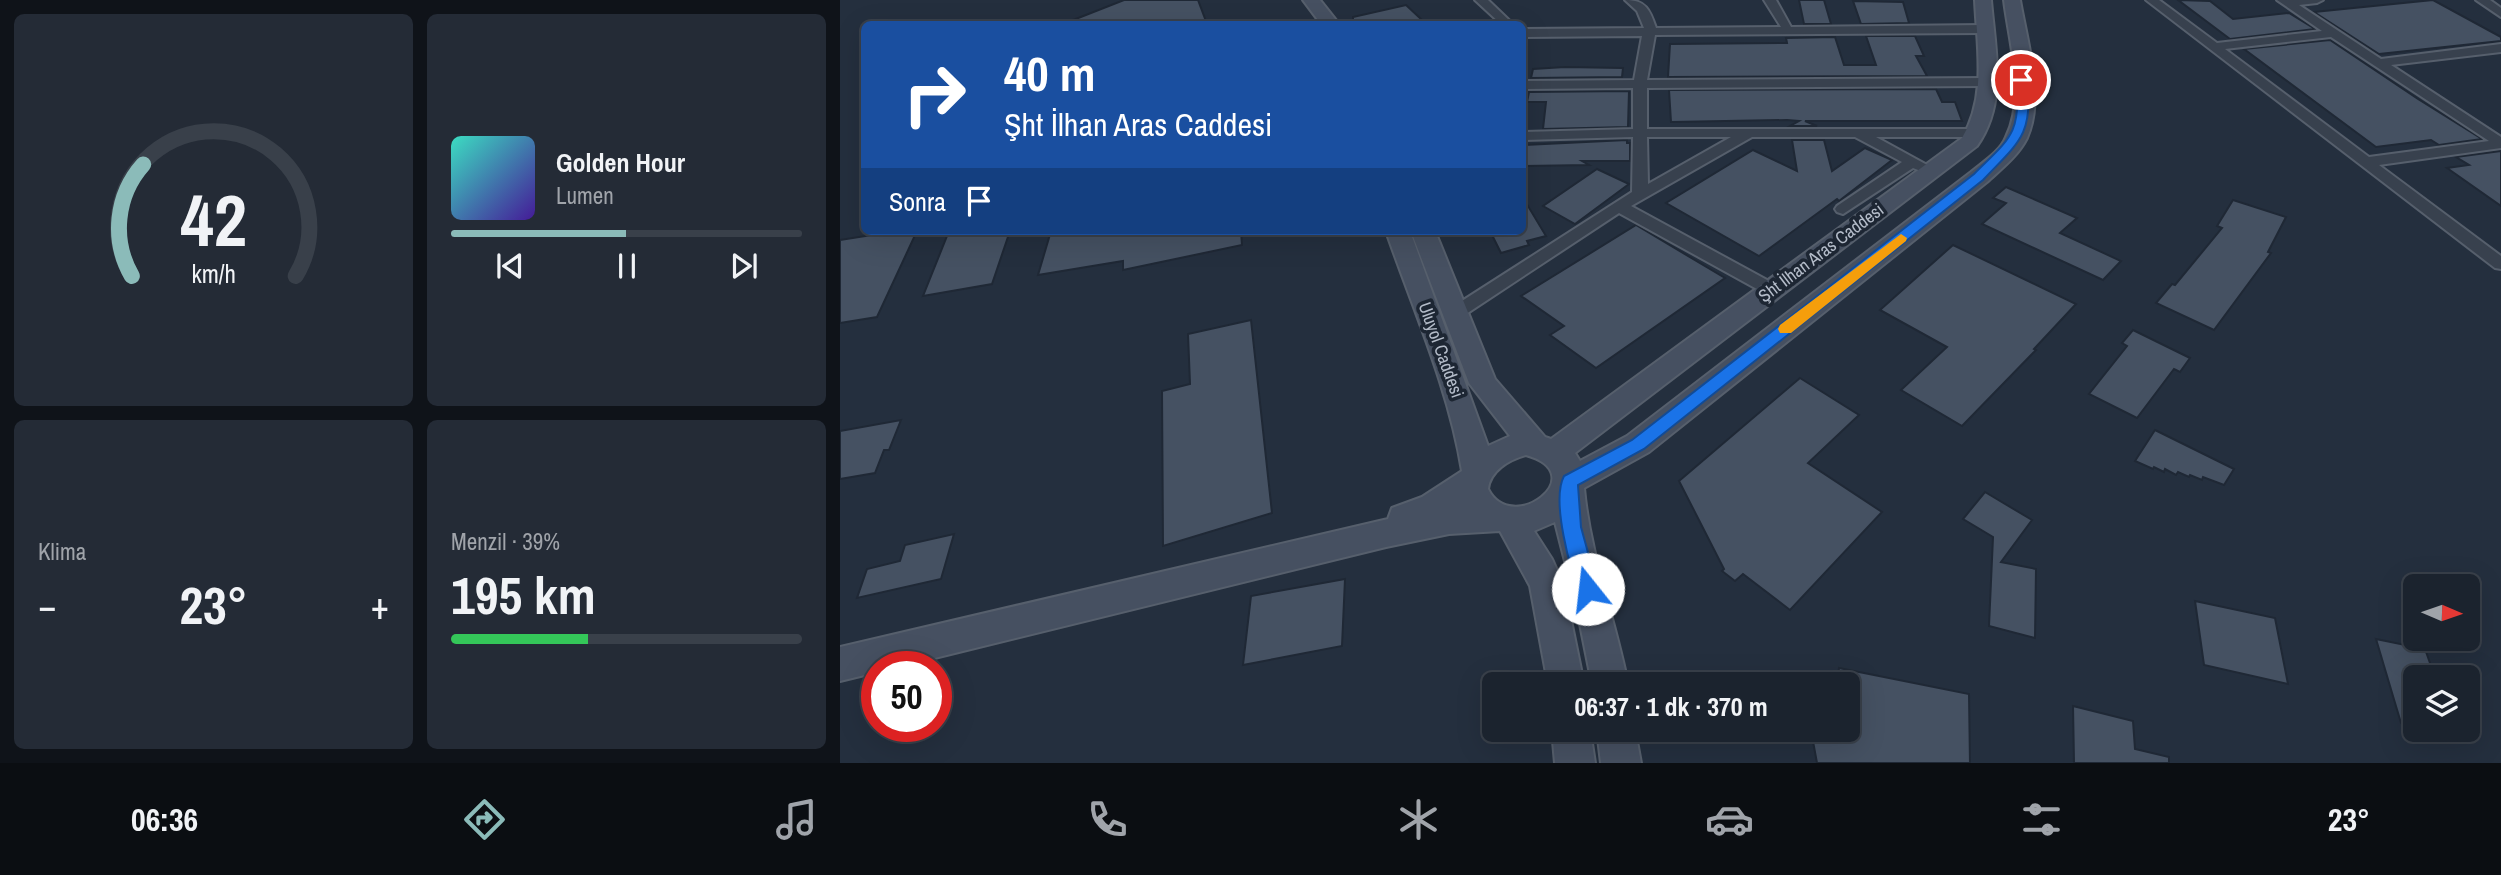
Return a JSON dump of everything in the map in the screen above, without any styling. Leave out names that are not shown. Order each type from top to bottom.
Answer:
[{"type":"main road","points":[[1977,133],[1985,116],[1988,82],[1983,0]]},
{"type":"main road","name":"Şht İlhan Aras Caddesi","points":[[1569,484],[1638,444],[1979,177],[2002,155],[2016,139],[2025,107],[2012,0]]},
{"type":"main road","points":[[1301,5],[1325,21]]},
{"type":"main road","name":"Şht İlhan Aras Caddesi","points":[[1545,448],[1772,290],[1921,166],[1970,142],[1977,133]]},
{"type":"main road","name":"Uluyol Caddesi","points":[[1399,235],[1464,416],[1476,474]]},
{"type":"main road","name":"Uluyol Caddesi","points":[[1425,235],[1483,383],[1510,419],[1545,448]]},
{"type":"main road","points":[[1312,551],[1433,506],[1476,474],[1497,452],[1511,446],[1545,448],[1569,469],[1572,527],[1607,672]]},
{"type":"main road","points":[[1476,474],[1474,490],[1478,501],[1487,511],[1504,519],[1540,569],[1547,586],[1564,672]]},
{"type":"main road","points":[[840,664],[1425,525],[1530,519],[1558,504],[1569,484]]},
{"type":"main road","points":[[1572,742],[1575,763]]},
{"type":"main road","points":[[1618,742],[1621,763]]},
{"type":"street","points":[[1481,0],[1504,21]]},
{"type":"street","points":[[1631,0],[1642,9],[1650,27],[1640,83],[1640,193]]},
{"type":"street","points":[[1770,0],[1786,26]]},
{"type":"street","points":[[2152,0],[2497,257]]},
{"type":"street","points":[[2285,1],[2317,0]]},
{"type":"street","points":[[2285,1],[2501,143]]},
{"type":"street","points":[[2484,1],[2501,3]]},
{"type":"street","points":[[2484,1],[2501,13]]},
{"type":"street","points":[[1526,33],[1984,29]]},
{"type":"street","points":[[2214,47],[2334,33]]},
{"type":"street","points":[[2379,63],[2501,48]]},
{"type":"street","points":[[1526,85],[1988,82]]},
{"type":"street","points":[[1526,136],[1639,133],[1977,133]]},
{"type":"street","points":[[1457,312],[1640,193],[1748,133]]},
{"type":"street","points":[[1857,133],[1921,166]]},
{"type":"street","points":[[2366,162],[2501,143]]},
{"type":"street","points":[[1843,209],[1921,166]]},
{"type":"street","points":[[1619,206],[1772,290]]},
{"type":"building","points":[[1124,0],[1198,0],[1206,21],[1071,21]]},
{"type":"building","points":[[1799,0],[1824,0],[1831,24],[1804,24]]},
{"type":"building","points":[[2178,0],[2210,1],[2233,19],[2289,13],[2315,29],[2230,39]]},
{"type":"building","points":[[2433,0],[2501,37],[2501,41],[2379,54],[2314,12]]},
{"type":"building","points":[[1853,1],[1903,2],[1909,23],[1861,24]]},
{"type":"building","points":[[1406,5],[1422,20],[1353,21],[1353,17]]},
{"type":"building","points":[[1866,36],[1915,36],[1924,56],[1916,56],[1927,76],[1668,77],[1670,44],[1787,43],[1786,38],[1835,37],[1844,65],[1876,65]]},
{"type":"building","points":[[2330,40],[2482,139],[2439,145],[2431,140],[2376,147],[2244,49]]},
{"type":"building","points":[[1623,68],[1622,77],[1531,78],[1533,69]]},
{"type":"building","points":[[1936,89],[1942,102],[1955,102],[1962,121],[1805,121],[1817,126],[1790,126],[1799,121],[1787,120],[1671,122],[1669,90]]},
{"type":"building","points":[[1629,91],[1628,127],[1543,129],[1546,102],[1527,102],[1529,92]]},
{"type":"building","points":[[1627,140],[1627,143],[1630,143],[1630,161],[1582,161],[1589,165],[1526,166],[1526,145]]},
{"type":"building","points":[[1792,140],[1824,140],[1832,171],[1865,148],[1892,160],[1839,201],[1837,199],[1759,256],[1666,203],[1753,150],[1797,171]]},
{"type":"building","points":[[2501,151],[2501,206],[2447,168],[2469,165],[2456,157]]},
{"type":"building","points":[[1597,169],[1629,184],[1575,224],[1543,206]]},
{"type":"building","points":[[2006,187],[2077,218],[2060,233],[2121,261],[2103,280],[1982,224],[2006,203],[1993,198]]},
{"type":"building","points":[[2233,200],[2286,217],[2268,252],[2271,253],[2214,330],[2156,303],[2172,284],[2175,285],[2222,228],[2217,226]]},
{"type":"building","points":[[1526,203],[1546,236],[1527,241],[1529,245],[1501,253],[1492,235],[1526,235]]},
{"type":"building","points":[[1636,225],[1725,278],[1596,368],[1550,335],[1564,326],[1521,296]]},
{"type":"building","points":[[872,235],[915,235],[877,317],[840,323],[840,240]]},
{"type":"building","points":[[947,235],[1009,235],[992,284],[923,296]]},
{"type":"building","points":[[1050,235],[1241,235],[1242,245],[1123,270],[1123,261],[1038,275]]},
{"type":"building","points":[[1953,245],[2076,304],[2034,349],[2036,350],[1962,426],[1901,390],[1947,347],[1880,310]]},
{"type":"building","points":[[1251,320],[1272,513],[1163,546],[1162,391],[1190,384],[1188,334]]},
{"type":"building","points":[[2133,330],[2190,358],[2180,372],[2174,369],[2137,418],[2089,394],[2127,346],[2122,343]]},
{"type":"building","points":[[1800,378],[1859,415],[1808,463],[1882,512],[1790,610],[1743,574],[1735,581],[1722,571],[1724,569],[1679,481]]},
{"type":"building","points":[[901,420],[889,450],[884,450],[875,473],[840,479],[840,431]]},
{"type":"building","points":[[2155,430],[2234,469],[2224,485],[2203,477],[2202,480],[2178,472],[2176,475],[2165,469],[2164,472],[2135,461]]},
{"type":"building","points":[[1985,492],[2032,520],[2001,562],[2036,569],[2035,638],[1989,626],[1993,537],[1963,519]]},
{"type":"building","points":[[954,534],[941,579],[857,598],[867,569],[900,561],[905,545]]},
{"type":"building","points":[[1345,579],[1342,646],[1243,665],[1251,596]]},
{"type":"building","points":[[2195,601],[2275,618],[2288,684],[2204,665]]},
{"type":"building","points":[[2376,639],[2403,645],[2403,651],[2426,651],[2431,665],[2403,665],[2401,723]]},
{"type":"building","points":[[1839,668],[1859,672],[1838,672]]},
{"type":"building","points":[[1860,672],[1969,694],[1970,763],[1817,763],[1813,742],[1860,742]]},
{"type":"building","points":[[2073,706],[2133,721],[2135,749],[2169,757],[2169,763],[2074,763]]},
{"type":"slow traffic","points":[[1785,329],[1901,238]]},
{"type":"route","points":[[1588,589],[1572,527],[1568,487],[1570,481],[1638,444],[1979,177],[2016,139],[2025,107],[2021,80]]}]
